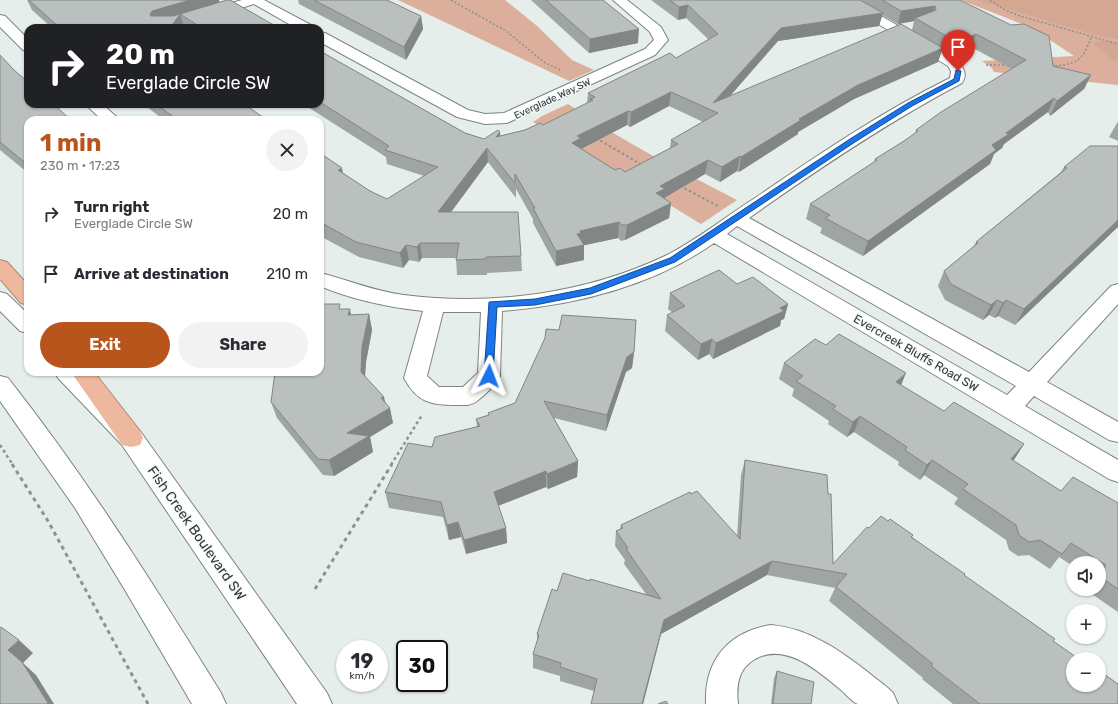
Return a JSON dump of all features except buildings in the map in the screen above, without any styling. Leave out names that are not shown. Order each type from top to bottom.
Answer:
[{"type":"highway","points":[[0,266],[24,293]]},
{"type":"highway","points":[[85,376],[131,438]]},
{"type":"street","points":[[176,24],[255,0],[299,24]]},
{"type":"street","name":"Everglade Way SW","points":[[324,38],[436,100],[472,117],[485,119],[507,118],[586,83],[650,52],[661,40],[656,30],[619,0]]},
{"type":"street","points":[[324,281],[333,285],[388,300],[434,305],[535,302],[591,291],[673,260],[713,234],[730,214],[904,108],[957,80],[958,71],[953,63],[844,0]]},
{"type":"street","points":[[0,19],[24,43]]},
{"type":"street","points":[[97,108],[107,116]]},
{"type":"street","points":[[730,214],[1118,433]]},
{"type":"street","name":"Evercreek Bluffs Road SW","points":[[713,234],[1118,472]]},
{"type":"street","points":[[1009,408],[1118,291]]},
{"type":"street","points":[[0,299],[24,322]]},
{"type":"street","points":[[434,305],[415,378],[434,396],[468,396],[489,376],[492,304]]},
{"type":"street","name":"Fish Creek Boulevard SW","points":[[70,376],[131,438],[316,704]]},
{"type":"street","points":[[0,384],[40,434],[116,549],[210,704]]},
{"type":"street","points":[[722,704],[721,696],[725,673],[730,662],[739,652],[752,645],[771,639],[794,643],[816,654],[846,673],[882,704]]},
{"type":"path","points":[[451,0],[506,31],[544,62],[586,83]]},
{"type":"path","points":[[990,0],[1010,13],[1118,44]]},
{"type":"path","points":[[1048,66],[1068,66],[1079,61],[1088,50],[1091,37]]},
{"type":"path","points":[[986,65],[1009,65]]},
{"type":"path","points":[[593,136],[644,166]]},
{"type":"path","points":[[678,185],[730,214]]},
{"type":"path","points":[[314,589],[434,396]]},
{"type":"path","points":[[0,445],[48,522],[148,704]]},
{"type":"shaded area","points":[[398,0],[505,0],[536,25],[572,60],[594,70],[569,81]]},
{"type":"shaded area","points":[[961,0],[1118,0],[1118,85],[994,72],[992,68],[982,61],[1074,56],[1032,28]]},
{"type":"shaded area","points":[[977,0],[1118,0],[1118,39],[1103,37]]},
{"type":"shaded area","points":[[1097,41],[1118,42],[1118,61],[1113,60],[1094,45]]},
{"type":"shaded area","points":[[568,104],[588,118],[630,143],[737,200],[701,224],[533,122],[542,116]]},
{"type":"route","points":[[489,376],[492,304],[535,302],[591,291],[673,260],[853,140],[910,104],[957,80],[959,75],[958,71]]}]
